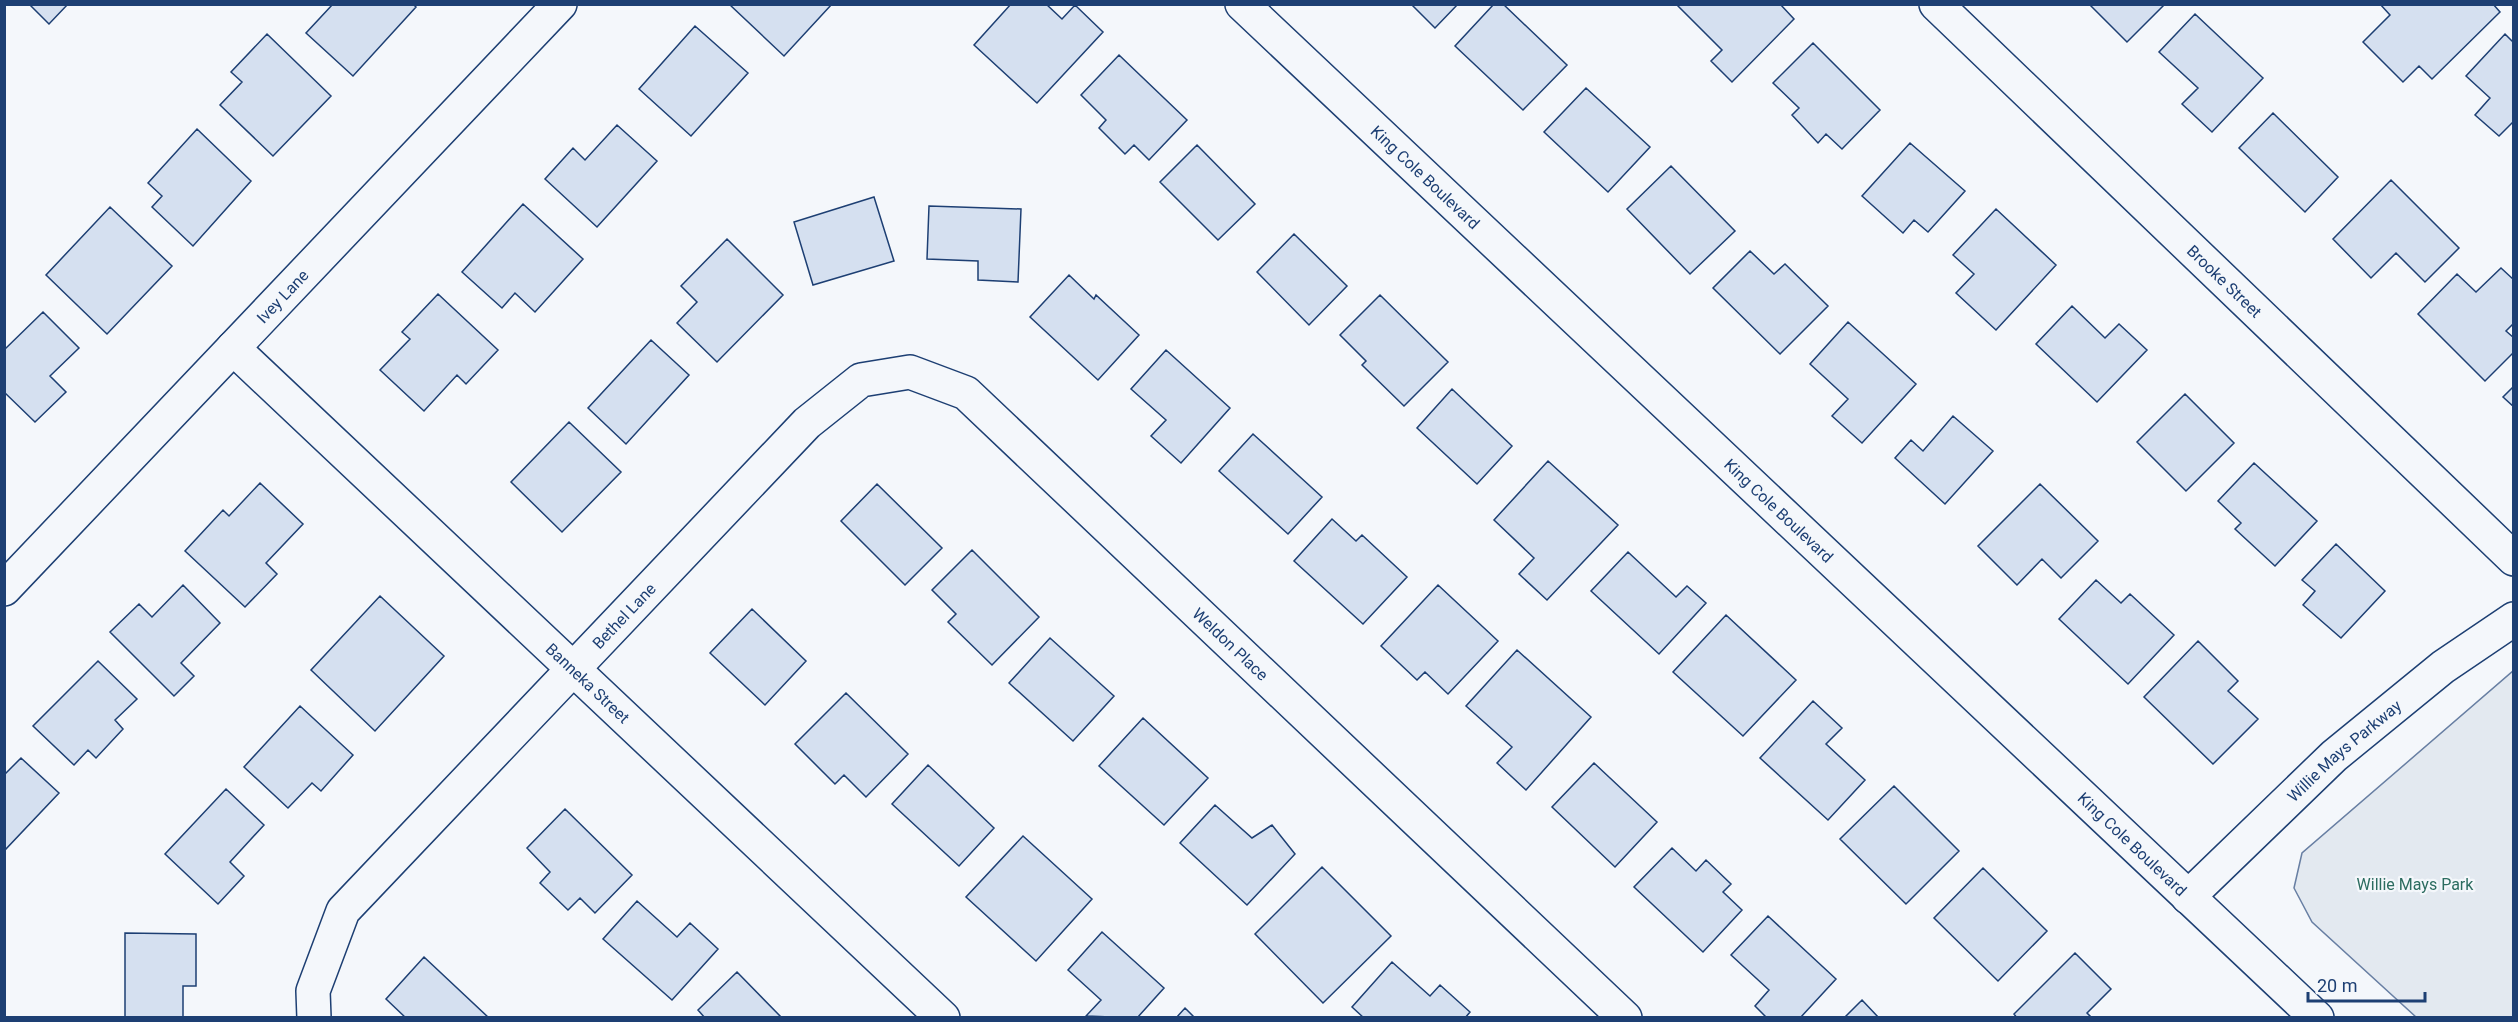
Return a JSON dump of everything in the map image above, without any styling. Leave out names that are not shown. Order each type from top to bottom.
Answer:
[{"type":"street","name":"Ivey Lane","points":[[4,589],[560,4]]},
{"type":"street","name":"King Cole Boulevard","points":[[1242,4],[2317,1017]]},
{"type":"street","name":"Brooke Street","points":[[1936,4],[2514,559]]},
{"type":"street","name":"Banneka Street","points":[[233,348],[943,1017]]},
{"type":"street","name":"Weldon Place","points":[[807,423],[861,380],[910,372],[966,393],[1625,1017]]},
{"type":"street","name":"Bethel Lane","points":[[314,1017],[313,991],[343,910],[807,423]]},
{"type":"street","name":"Willie Mays Parkway","points":[[2188,897],[2334,756],[2443,667],[2514,619]]},
{"type":"green space","name":"Willie Mays Park","points":[[2513,671],[2513,1017],[2416,1017],[2312,922],[2294,888],[2302,853]]},
{"type":"building","points":[[29,4],[68,4],[49,24]]},
{"type":"building","points":[[333,4],[413,4],[416,7],[353,76],[306,33]]},
{"type":"building","points":[[729,4],[832,4],[784,56]]},
{"type":"building","points":[[1011,4],[1046,4],[1062,19],[1075,5],[1103,32],[1037,103],[974,45]]},
{"type":"building","points":[[1411,4],[1458,4],[1435,28]]},
{"type":"building","points":[[1494,4],[1503,4],[1567,65],[1523,110],[1455,46]]},
{"type":"building","points":[[1680,4],[1780,4],[1794,19],[1732,82],[1711,61],[1722,50],[1678,6]]},
{"type":"building","points":[[2089,4],[2165,4],[2127,42]]},
{"type":"building","points":[[2380,4],[2493,4],[2500,12],[2432,79],[2419,66],[2403,82],[2363,42],[2390,15]]},
{"type":"building","points":[[2195,14],[2263,78],[2212,132],[2182,104],[2198,88],[2159,52]]},
{"type":"building","points":[[695,26],[748,73],[691,136],[639,89]]},
{"type":"building","points":[[267,34],[331,96],[273,156],[220,105],[242,82],[231,72]]},
{"type":"building","points":[[2505,34],[2514,43],[2514,121],[2499,136],[2475,115],[2490,98],[2466,76]]},
{"type":"building","points":[[1813,43],[1880,110],[1842,149],[1826,134],[1818,143],[1792,115],[1799,108],[1773,83]]},
{"type":"building","points":[[1119,55],[1187,120],[1149,160],[1134,145],[1125,154],[1099,128],[1106,120],[1081,95]]},
{"type":"building","points":[[1586,88],[1650,147],[1608,192],[1544,132]]},
{"type":"building","points":[[2273,113],[2338,177],[2305,212],[2239,148]]},
{"type":"building","points":[[617,125],[657,161],[597,227],[545,179],[573,148],[585,160]]},
{"type":"building","points":[[197,129],[251,181],[193,246],[152,207],[162,196],[148,183]]},
{"type":"building","points":[[1910,143],[1965,191],[1928,232],[1914,220],[1903,233],[1862,196]]},
{"type":"building","points":[[1197,145],[1255,204],[1218,240],[1160,182]]},
{"type":"building","points":[[1671,166],[1735,231],[1690,274],[1627,209]]},
{"type":"building","points":[[2391,180],[2459,248],[2425,282],[2396,253],[2371,278],[2333,239]]},
{"type":"building","points":[[874,197],[894,261],[813,285],[794,222]]},
{"type":"building","points":[[523,204],[583,259],[535,312],[515,293],[502,308],[462,272]]},
{"type":"building","points":[[929,206],[1021,209],[1018,282],[978,280],[978,261],[927,259]]},
{"type":"building","points":[[110,207],[172,266],[107,334],[46,275]]},
{"type":"building","points":[[1996,209],[2056,265],[1996,330],[1956,293],[1974,274],[1953,255]]},
{"type":"building","points":[[1294,234],[1347,286],[1309,325],[1257,272]]},
{"type":"building","points":[[727,239],[783,295],[717,362],[677,323],[697,302],[681,286]]},
{"type":"building","points":[[1750,251],[1774,274],[1785,264],[1828,306],[1780,354],[1713,288]]},
{"type":"building","points":[[2501,268],[2514,280],[2514,323],[2506,331],[2514,338],[2514,352],[2485,381],[2418,314],[2457,274],[2476,292]]},
{"type":"building","points":[[1069,275],[1094,299],[1096,295],[1139,335],[1098,380],[1030,317]]},
{"type":"building","points":[[438,294],[498,350],[466,384],[457,375],[424,411],[380,370],[410,339],[402,332]]},
{"type":"building","points":[[1380,295],[1448,362],[1404,406],[1362,365],[1366,361],[1340,335]]},
{"type":"building","points":[[2072,306],[2105,338],[2119,324],[2147,350],[2097,402],[2036,344]]},
{"type":"building","points":[[43,312],[79,348],[50,376],[66,392],[35,422],[4,392],[4,350]]},
{"type":"building","points":[[1848,322],[1916,384],[1862,443],[1832,416],[1848,399],[1810,364]]},
{"type":"building","points":[[651,340],[689,375],[626,444],[588,408]]},
{"type":"building","points":[[1166,350],[1230,408],[1181,463],[1151,436],[1166,420],[1131,389]]},
{"type":"building","points":[[2514,386],[2514,407],[2503,397]]},
{"type":"building","points":[[1452,389],[1512,446],[1477,484],[1417,428]]},
{"type":"building","points":[[2185,394],[2234,443],[2186,491],[2137,442]]},
{"type":"building","points":[[1953,416],[1993,451],[1945,504],[1895,458],[1911,440],[1923,451]]},
{"type":"building","points":[[569,422],[621,472],[562,532],[511,482]]},
{"type":"building","points":[[1253,434],[1322,497],[1288,534],[1219,471]]},
{"type":"building","points":[[1548,461],[1618,525],[1547,600],[1519,574],[1534,558],[1494,520]]},
{"type":"building","points":[[2254,463],[2317,521],[2275,566],[2235,529],[2241,523],[2218,501]]},
{"type":"building","points":[[260,483],[303,524],[266,563],[277,574],[245,607],[185,551],[223,510],[229,516]]},
{"type":"building","points":[[877,484],[942,548],[905,585],[841,521]]},
{"type":"building","points":[[2040,484],[2098,541],[2061,578],[2042,559],[2017,585],[1978,546]]},
{"type":"building","points":[[1332,519],[1356,541],[1362,535],[1407,577],[1363,624],[1294,561]]},
{"type":"building","points":[[2336,544],[2385,591],[2341,638],[2303,605],[2315,591],[2302,580]]},
{"type":"building","points":[[972,550],[1039,617],[992,665],[948,622],[956,614],[932,590]]},
{"type":"building","points":[[1628,552],[1676,597],[1687,586],[1706,603],[1659,654],[1591,591]]},
{"type":"building","points":[[2096,580],[2121,603],[2130,594],[2174,635],[2128,684],[2059,619]]},
{"type":"building","points":[[183,585],[220,623],[181,663],[194,676],[174,696],[110,632],[139,604],[152,617]]},
{"type":"building","points":[[1438,585],[1498,641],[1448,694],[1425,672],[1417,680],[1381,646]]},
{"type":"building","points":[[380,596],[444,656],[375,731],[311,670]]},
{"type":"building","points":[[752,609],[806,661],[765,705],[710,653]]},
{"type":"building","points":[[1726,615],[1796,680],[1743,736],[1673,672]]},
{"type":"building","points":[[1050,638],[1114,696],[1073,741],[1009,683]]},
{"type":"building","points":[[2198,641],[2238,681],[2228,691],[2258,719],[2213,764],[2144,697]]},
{"type":"building","points":[[1517,650],[1591,717],[1526,790],[1497,763],[1512,747],[1466,706]]},
{"type":"building","points":[[98,661],[137,699],[115,720],[123,729],[96,758],[88,750],[74,765],[33,726]]},
{"type":"building","points":[[846,693],[908,754],[866,797],[844,775],[835,784],[795,744]]},
{"type":"building","points":[[1813,701],[1842,728],[1826,744],[1865,780],[1828,820],[1760,758]]},
{"type":"building","points":[[300,706],[353,755],[321,791],[312,783],[288,808],[244,767]]},
{"type":"building","points":[[1143,718],[1208,778],[1164,825],[1099,766]]},
{"type":"building","points":[[21,758],[59,793],[4,851],[4,775]]},
{"type":"building","points":[[1594,763],[1657,822],[1615,867],[1552,807]]},
{"type":"building","points":[[928,765],[994,828],[959,866],[892,804]]},
{"type":"building","points":[[1894,786],[1959,851],[1906,904],[1840,839]]},
{"type":"building","points":[[226,789],[264,825],[230,862],[244,876],[218,904],[165,854]]},
{"type":"building","points":[[1215,805],[1252,838],[1272,825],[1295,854],[1247,905],[1180,843]]},
{"type":"building","points":[[565,809],[632,875],[595,913],[580,898],[568,910],[540,883],[550,872],[527,848]]},
{"type":"building","points":[[1023,836],[1092,899],[1036,961],[966,897]]},
{"type":"building","points":[[1672,848],[1696,871],[1706,860],[1731,884],[1723,892],[1742,910],[1703,952],[1634,887]]},
{"type":"building","points":[[1322,867],[1391,936],[1323,1003],[1255,934]]},
{"type":"building","points":[[1983,868],[2047,931],[1998,981],[1934,918]]},
{"type":"building","points":[[637,901],[677,937],[690,923],[718,949],[672,1000],[603,939]]},
{"type":"building","points":[[1768,916],[1836,979],[1800,1018],[1767,1018],[1755,1006],[1769,990],[1731,955]]},
{"type":"building","points":[[1102,932],[1164,988],[1137,1018],[1086,1016],[1101,1000],[1068,970]]},
{"type":"building","points":[[125,933],[196,934],[196,986],[183,986],[183,1017],[125,1017]]},
{"type":"building","points":[[2075,953],[2111,989],[2087,1013],[2092,1018],[2017,1018],[2014,1014]]},
{"type":"building","points":[[424,957],[489,1018],[406,1018],[386,999]]},
{"type":"building","points":[[1392,962],[1430,996],[1440,985],[1470,1012],[1465,1018],[1364,1018],[1352,1007]]},
{"type":"building","points":[[737,972],[782,1018],[705,1018],[698,1010]]},
{"type":"building","points":[[1862,1000],[1879,1018],[1844,1018]]},
{"type":"building","points":[[1185,1008],[1195,1018],[1176,1018]]}]
